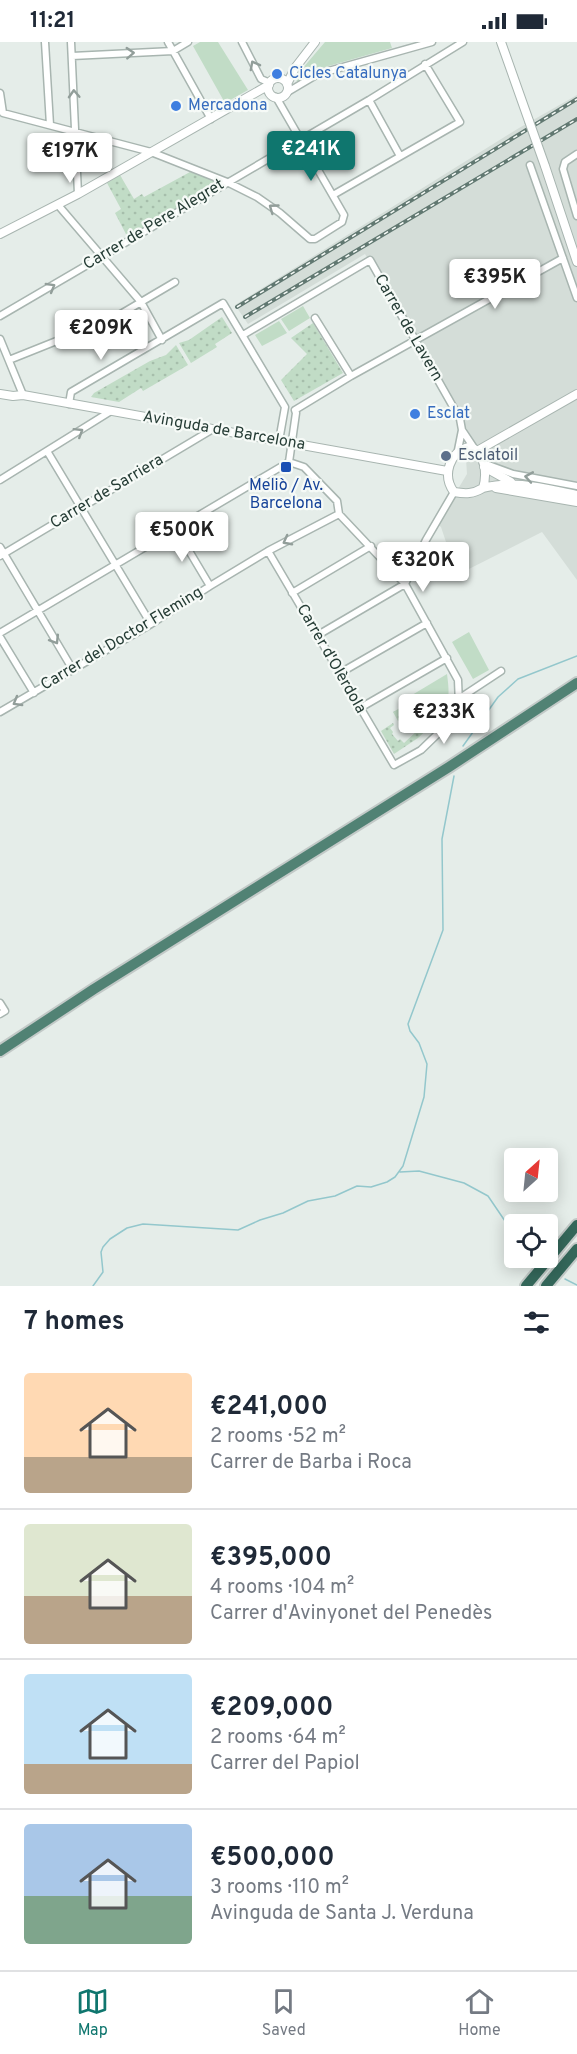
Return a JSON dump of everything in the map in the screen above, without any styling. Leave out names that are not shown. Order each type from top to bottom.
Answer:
[{"type":"highway","points":[[0,1051],[104,983],[420,786],[577,683]]},
{"type":"highway","points":[[526,1286],[577,1225]]},
{"type":"highway","points":[[546,1286],[577,1249]]},
{"type":"street","points":[[45,42],[50,126]]},
{"type":"street","points":[[71,42],[78,194]]},
{"type":"street","points":[[168,42],[211,119]]},
{"type":"street","points":[[72,56],[173,51],[188,42]]},
{"type":"street","points":[[0,93],[1,114],[151,152],[227,182],[257,196],[310,239],[315,239],[342,222],[345,214],[299,140],[271,89],[261,79],[242,42]]},
{"type":"street","points":[[286,85],[295,68],[315,42]]},
{"type":"street","points":[[0,234],[58,205],[259,92],[286,85],[298,86],[318,74],[432,42]]},
{"type":"street","name":"Carrer de Pere Alegret","points":[[0,316],[369,100],[463,42]]},
{"type":"street","points":[[501,42],[577,262]]},
{"type":"street","points":[[333,195],[460,122],[425,64]]},
{"type":"street","points":[[271,89],[275,78],[286,85]]},
{"type":"street","points":[[369,100],[400,156]]},
{"type":"street","points":[[577,154],[565,162],[563,169],[577,216]]},
{"type":"street","points":[[530,165],[577,298]]},
{"type":"street","points":[[58,205],[141,302],[162,340]]},
{"type":"street","points":[[285,407],[295,410],[351,376],[563,258]]},
{"type":"street","name":"Carrer de Lavern","points":[[243,335],[370,260],[460,419],[462,430],[475,450]]},
{"type":"street","points":[[9,360],[114,318],[175,282]]},
{"type":"street","points":[[69,404],[71,392],[223,303],[285,407],[279,441]]},
{"type":"street","points":[[315,318],[351,376]]},
{"type":"street","points":[[0,339],[23,395]]},
{"type":"street","name":"Avinguda de Barcelona","points":[[0,393],[13,396],[23,395],[447,471]]},
{"type":"street","points":[[454,492],[448,482],[447,471],[464,449],[475,450],[577,394]]},
{"type":"street","points":[[289,462],[295,410]]},
{"type":"street","points":[[0,480],[111,411]]},
{"type":"street","name":"Carrer de Sarriera","points":[[2,555],[214,429]]},
{"type":"street","points":[[457,456],[462,430]]},
{"type":"street","points":[[475,450],[484,465],[484,488]]},
{"type":"street","points":[[47,452],[151,624]]},
{"type":"street","points":[[0,633],[289,462],[304,466],[337,501],[339,514],[405,585],[458,680],[460,698],[501,671]]},
{"type":"street","points":[[484,465],[515,484]]},
{"type":"street","points":[[484,465],[513,474],[577,486]]},
{"type":"street","points":[[454,492],[475,493],[484,488],[515,484],[577,495]]},
{"type":"street","points":[[484,488],[577,502]]},
{"type":"street","points":[[318,635],[405,585],[426,540],[454,492]]},
{"type":"street","name":"Carrer del Doctor Fleming","points":[[0,712],[151,624],[268,551],[339,514]]},
{"type":"street","points":[[176,529],[210,586]]},
{"type":"street","points":[[292,593],[371,546]]},
{"type":"street","points":[[0,547],[2,555],[73,670]]},
{"type":"street","name":"Carrer d'Olèrdola","points":[[268,551],[394,765],[421,750],[452,720],[460,698]]},
{"type":"street","points":[[340,674],[427,623]]},
{"type":"street","points":[[0,638],[34,693]]},
{"type":"street","points":[[360,708],[447,658]]},
{"type":"street","points":[[0,1003],[2,1012]]},
{"type":"shaded area","points":[[577,95],[577,580],[542,532],[457,575],[441,527],[437,524],[467,474],[464,428],[365,254],[248,324],[235,305],[519,128]]},
{"type":"green space","points":[[200,42],[218,42],[248,90],[225,103],[193,46]]},
{"type":"green space","points":[[325,42],[390,42],[392,48],[318,69],[301,81],[297,81],[294,77],[300,67],[302,69]]},
{"type":"green space","points":[[190,172],[220,182],[128,238],[115,213],[121,209],[107,183],[120,175],[134,199],[142,194],[144,197]]},
{"type":"green space","points":[[303,306],[310,318],[289,331],[281,319]]},
{"type":"green space","points":[[222,317],[232,333],[215,344],[217,347],[191,363],[179,343],[189,340]]},
{"type":"green space","points":[[279,321],[287,333],[262,346],[255,335]]},
{"type":"green space","points":[[313,323],[343,373],[294,401],[281,380],[307,354],[291,338]]},
{"type":"green space","points":[[176,345],[188,365],[143,391],[141,388],[119,402],[91,397],[94,393],[150,361],[166,355]]},
{"type":"green space","points":[[469,632],[489,670],[473,679],[452,642]]},
{"type":"green space","points":[[447,674],[448,700],[435,722],[412,695]]},
{"type":"green space","points":[[414,700],[435,722],[418,738],[394,754],[381,731],[393,723],[394,725],[390,728],[392,734],[398,741],[400,739],[404,743],[418,730],[405,715],[398,721],[393,712]]},
{"type":"waterway","points":[[463,746],[498,697],[518,679],[577,656]]},
{"type":"waterway","points":[[93,1286],[103,1272],[101,1252],[103,1247],[110,1239],[127,1228],[143,1224],[238,1230],[308,1201],[335,1196],[357,1186],[371,1187],[387,1182],[395,1177],[403,1166],[424,1097],[427,1064],[408,1024],[443,930],[442,839],[454,776]]},
{"type":"waterway","points":[[400,1172],[419,1171],[464,1183],[488,1196],[504,1220]]},
{"type":"waterway","points":[[565,1279],[577,1285]]},
{"type":"railway","points":[[237,307],[577,99]]},
{"type":"railway","points":[[245,317],[577,119]]},
{"type":"place","name":"Cicles Catalunya","points":[[277,74]]},
{"type":"place","name":"Mercadona","points":[[176,106]]},
{"type":"place","name":"Esclat","points":[[415,414]]},
{"type":"place","name":"Esclatoil","points":[[446,456]]},
{"type":"place","name":"Meliò / Av. Barcelona","points":[[286,467]]}]
